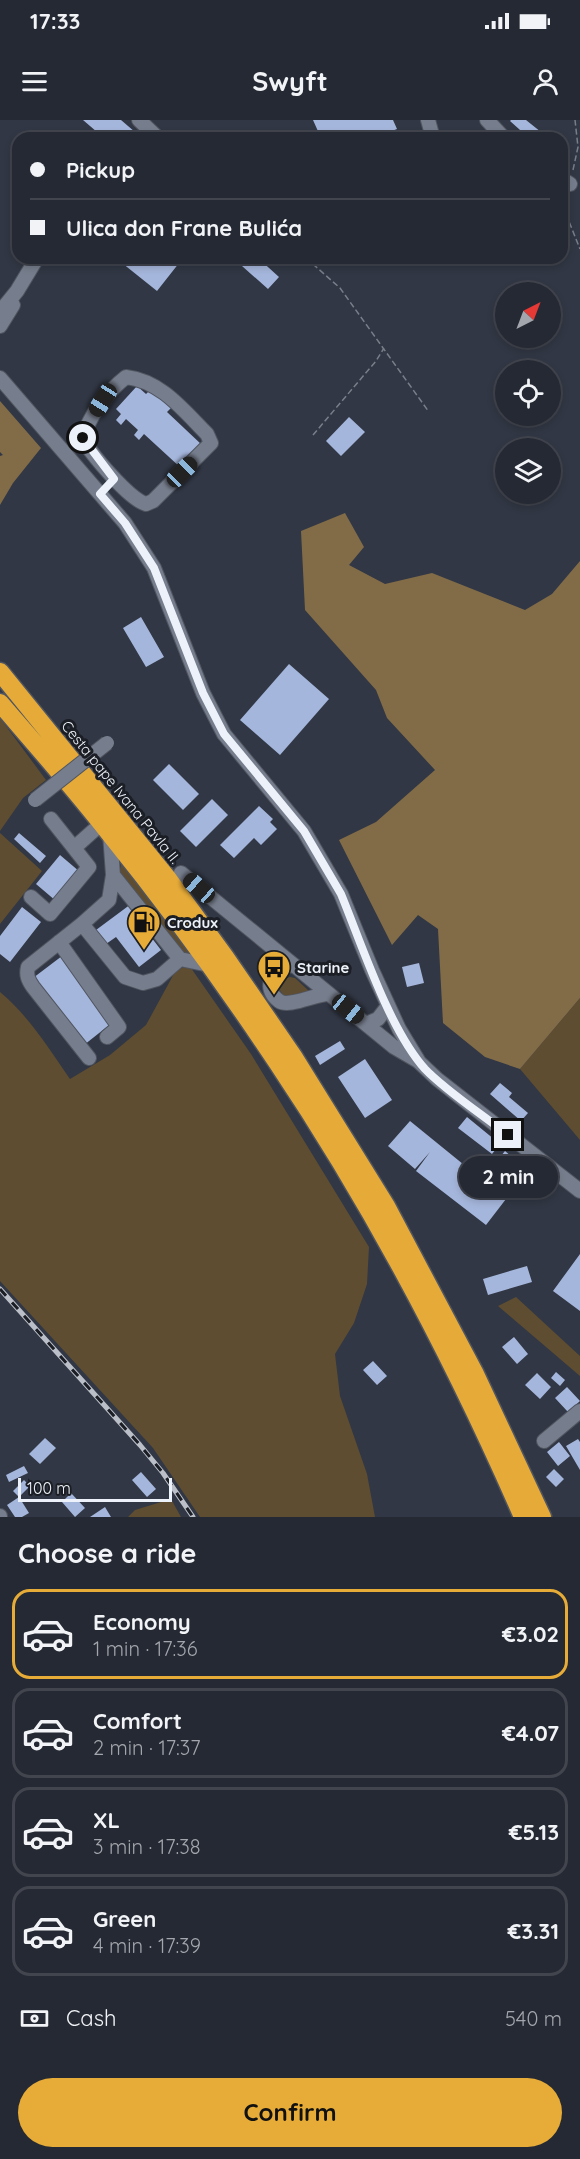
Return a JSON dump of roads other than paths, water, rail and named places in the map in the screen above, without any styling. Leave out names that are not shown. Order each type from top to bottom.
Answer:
[{"type":"highway","name":"Cesta pape Ivana Pavla II.","points":[[0,672],[168,879],[225,957],[285,1058]]},
{"type":"highway","points":[[0,703],[106,829],[209,965],[285,1058],[386,1206],[475,1374],[542,1517]]},
{"type":"highway","points":[[285,1058],[460,1379],[523,1517]]},
{"type":"street","points":[[139,120],[152,132]]},
{"type":"street","points":[[487,120],[498,132]]},
{"type":"street","points":[[0,312],[34,264]]},
{"type":"street","points":[[0,326],[9,312],[17,291]]},
{"type":"street","points":[[126,377],[142,379],[161,390],[180,407],[207,434],[211,443],[153,501],[146,504],[140,503],[114,479],[83,438],[86,428],[103,400],[118,383],[126,377]]},
{"type":"street","points":[[0,378],[125,523],[154,568],[203,693],[224,734],[304,831],[341,894],[388,1006],[420,1062],[437,1079],[580,1191]]},
{"type":"street","points":[[100,494],[114,479]]},
{"type":"street","points":[[35,800],[107,743]]},
{"type":"street","points":[[31,897],[50,914],[89,867],[51,819]]},
{"type":"street","points":[[74,848],[106,829],[113,875],[109,900],[28,967],[28,979],[89,1058]]},
{"type":"street","points":[[181,873],[405,1055],[420,1062]]},
{"type":"street","points":[[113,875],[180,959],[209,965]]},
{"type":"street","points":[[82,924],[125,977],[142,983],[157,979],[180,959]]},
{"type":"street","points":[[59,942],[119,1027],[107,1037]]},
{"type":"street","points":[[292,964],[285,965],[273,974],[270,982],[270,989],[280,1002],[287,1004],[317,994],[329,994]]},
{"type":"street","points":[[366,1024],[378,1019],[388,1006]]},
{"type":"street","points":[[544,1441],[580,1411]]},
{"type":"railway","points":[[0,1289],[140,1445],[163,1473],[193,1517]]},
{"type":"place","name":"Crodux","points":[[144,951]]},
{"type":"place","name":"Starine","points":[[274,996]]}]
